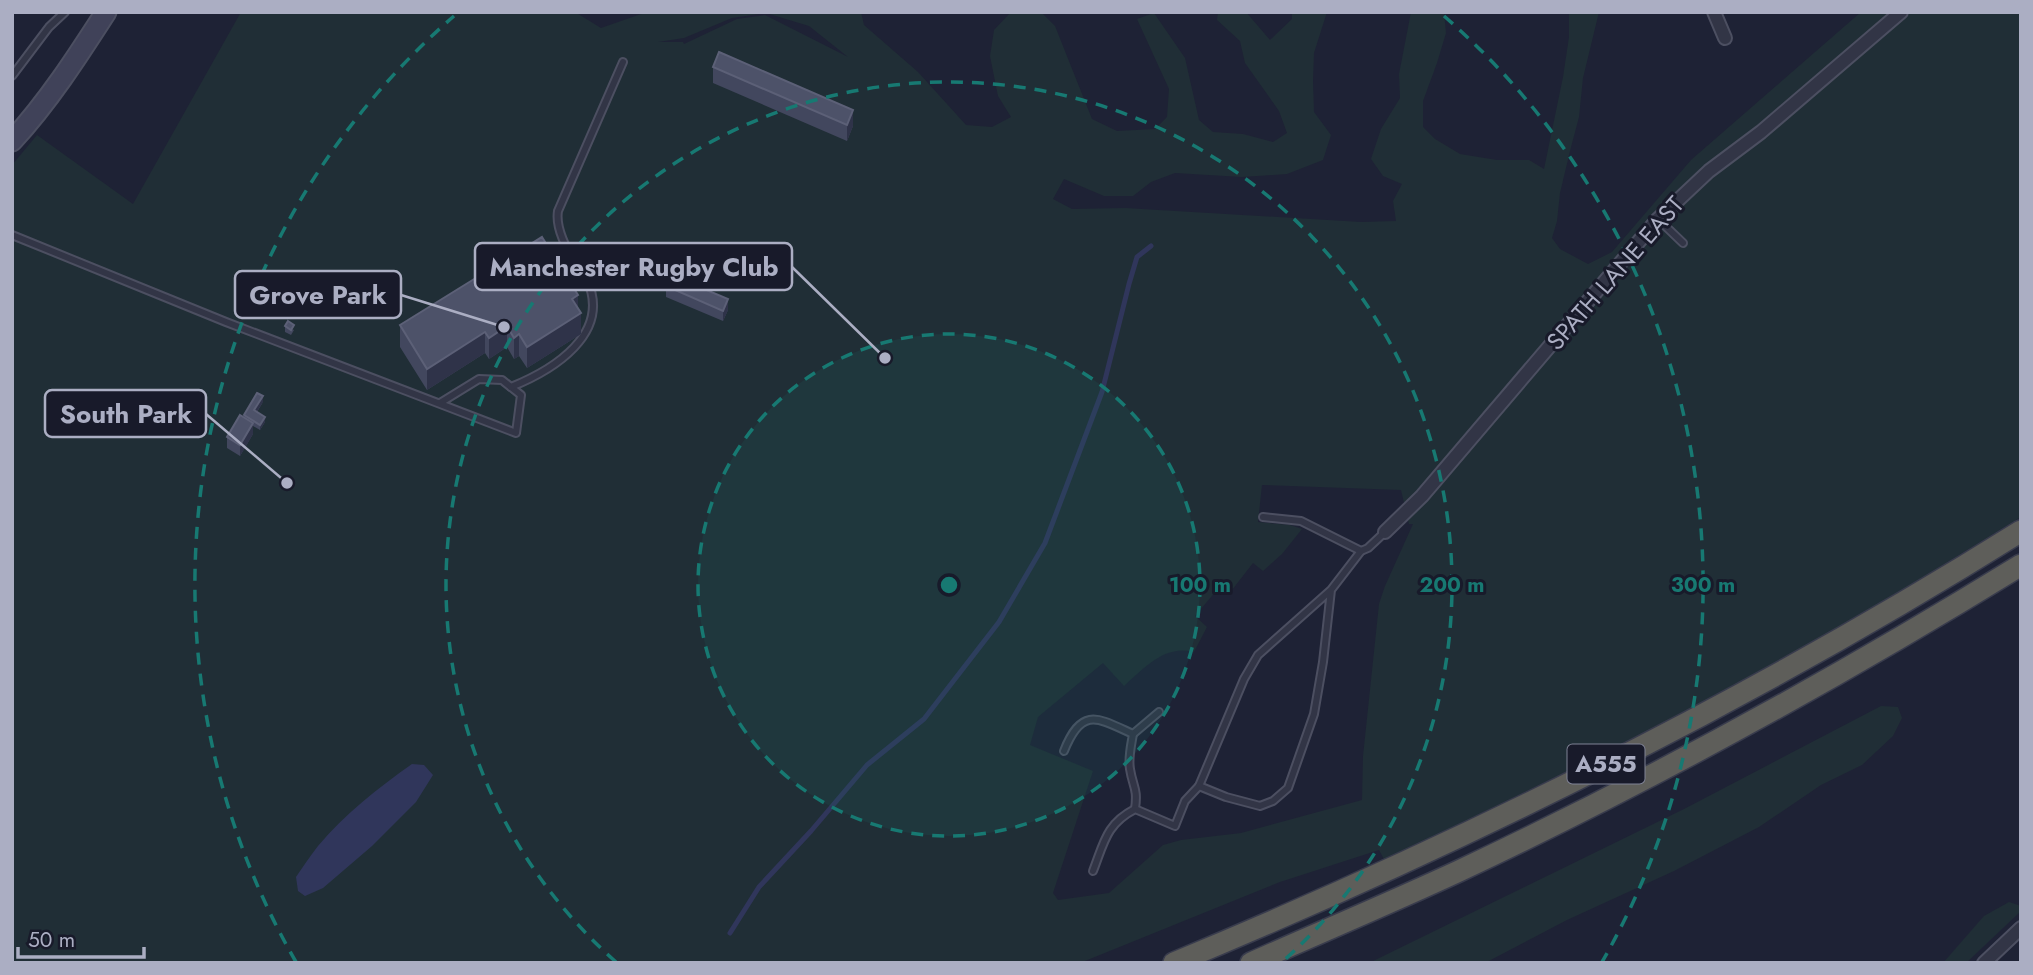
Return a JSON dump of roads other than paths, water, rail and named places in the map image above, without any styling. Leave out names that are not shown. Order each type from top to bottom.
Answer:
[{"type":"highway","name":"A555","points":[[1174,963],[1450,842],[1637,749],[1878,617],[2021,531]]},
{"type":"highway","name":"A555","points":[[1251,963],[1459,870],[1649,777],[1793,700],[2021,565]]},
{"type":"main road","points":[[12,141],[71,66],[106,12]]},
{"type":"street","points":[[1714,12],[1725,38]]},
{"type":"street","name":"SPATH LANE EAST","points":[[1385,532],[1439,476],[1658,219],[1709,171],[1761,132],[1901,12]]},
{"type":"street","points":[[1984,963],[2021,928]]},
{"type":"lane","points":[[12,76],[49,27],[65,12]]},
{"type":"lane","points":[[511,387],[532,379],[560,361],[581,341],[591,322],[593,301],[587,281],[576,265],[556,221],[623,62]]},
{"type":"lane","points":[[1658,219],[1683,243]]},
{"type":"lane","points":[[12,235],[226,322],[516,433],[521,395],[502,380],[479,379],[440,403]]},
{"type":"lane","points":[[1263,517],[1301,521],[1361,551]]},
{"type":"lane","points":[[1135,809],[1175,826],[1185,801],[1199,786],[1244,679],[1258,655],[1331,590],[1361,551],[1385,532]]},
{"type":"lane","points":[[1199,786],[1260,806],[1273,801],[1288,788],[1314,714],[1331,590]]},
{"type":"lane","points":[[1093,872],[1114,824],[1135,809],[1138,793],[1130,771],[1133,734],[1159,712]]},
{"type":"lane","points":[[1064,751],[1075,730],[1093,718],[1133,734]]},
{"type":"water","points":[[412,764],[424,765],[433,775],[416,802],[372,846],[323,888],[305,896],[298,891],[296,877],[328,834],[362,802]]},
{"type":"waterway","points":[[730,933],[759,887],[867,765],[924,719],[999,622],[1045,543],[1102,392],[1137,257],[1151,246]]},
{"type":"place","name":"Grove Park","points":[[504,327]]},
{"type":"place","name":"Manchester Rugby Club","points":[[885,358]]},
{"type":"place","name":"South Park","points":[[287,483]]}]
